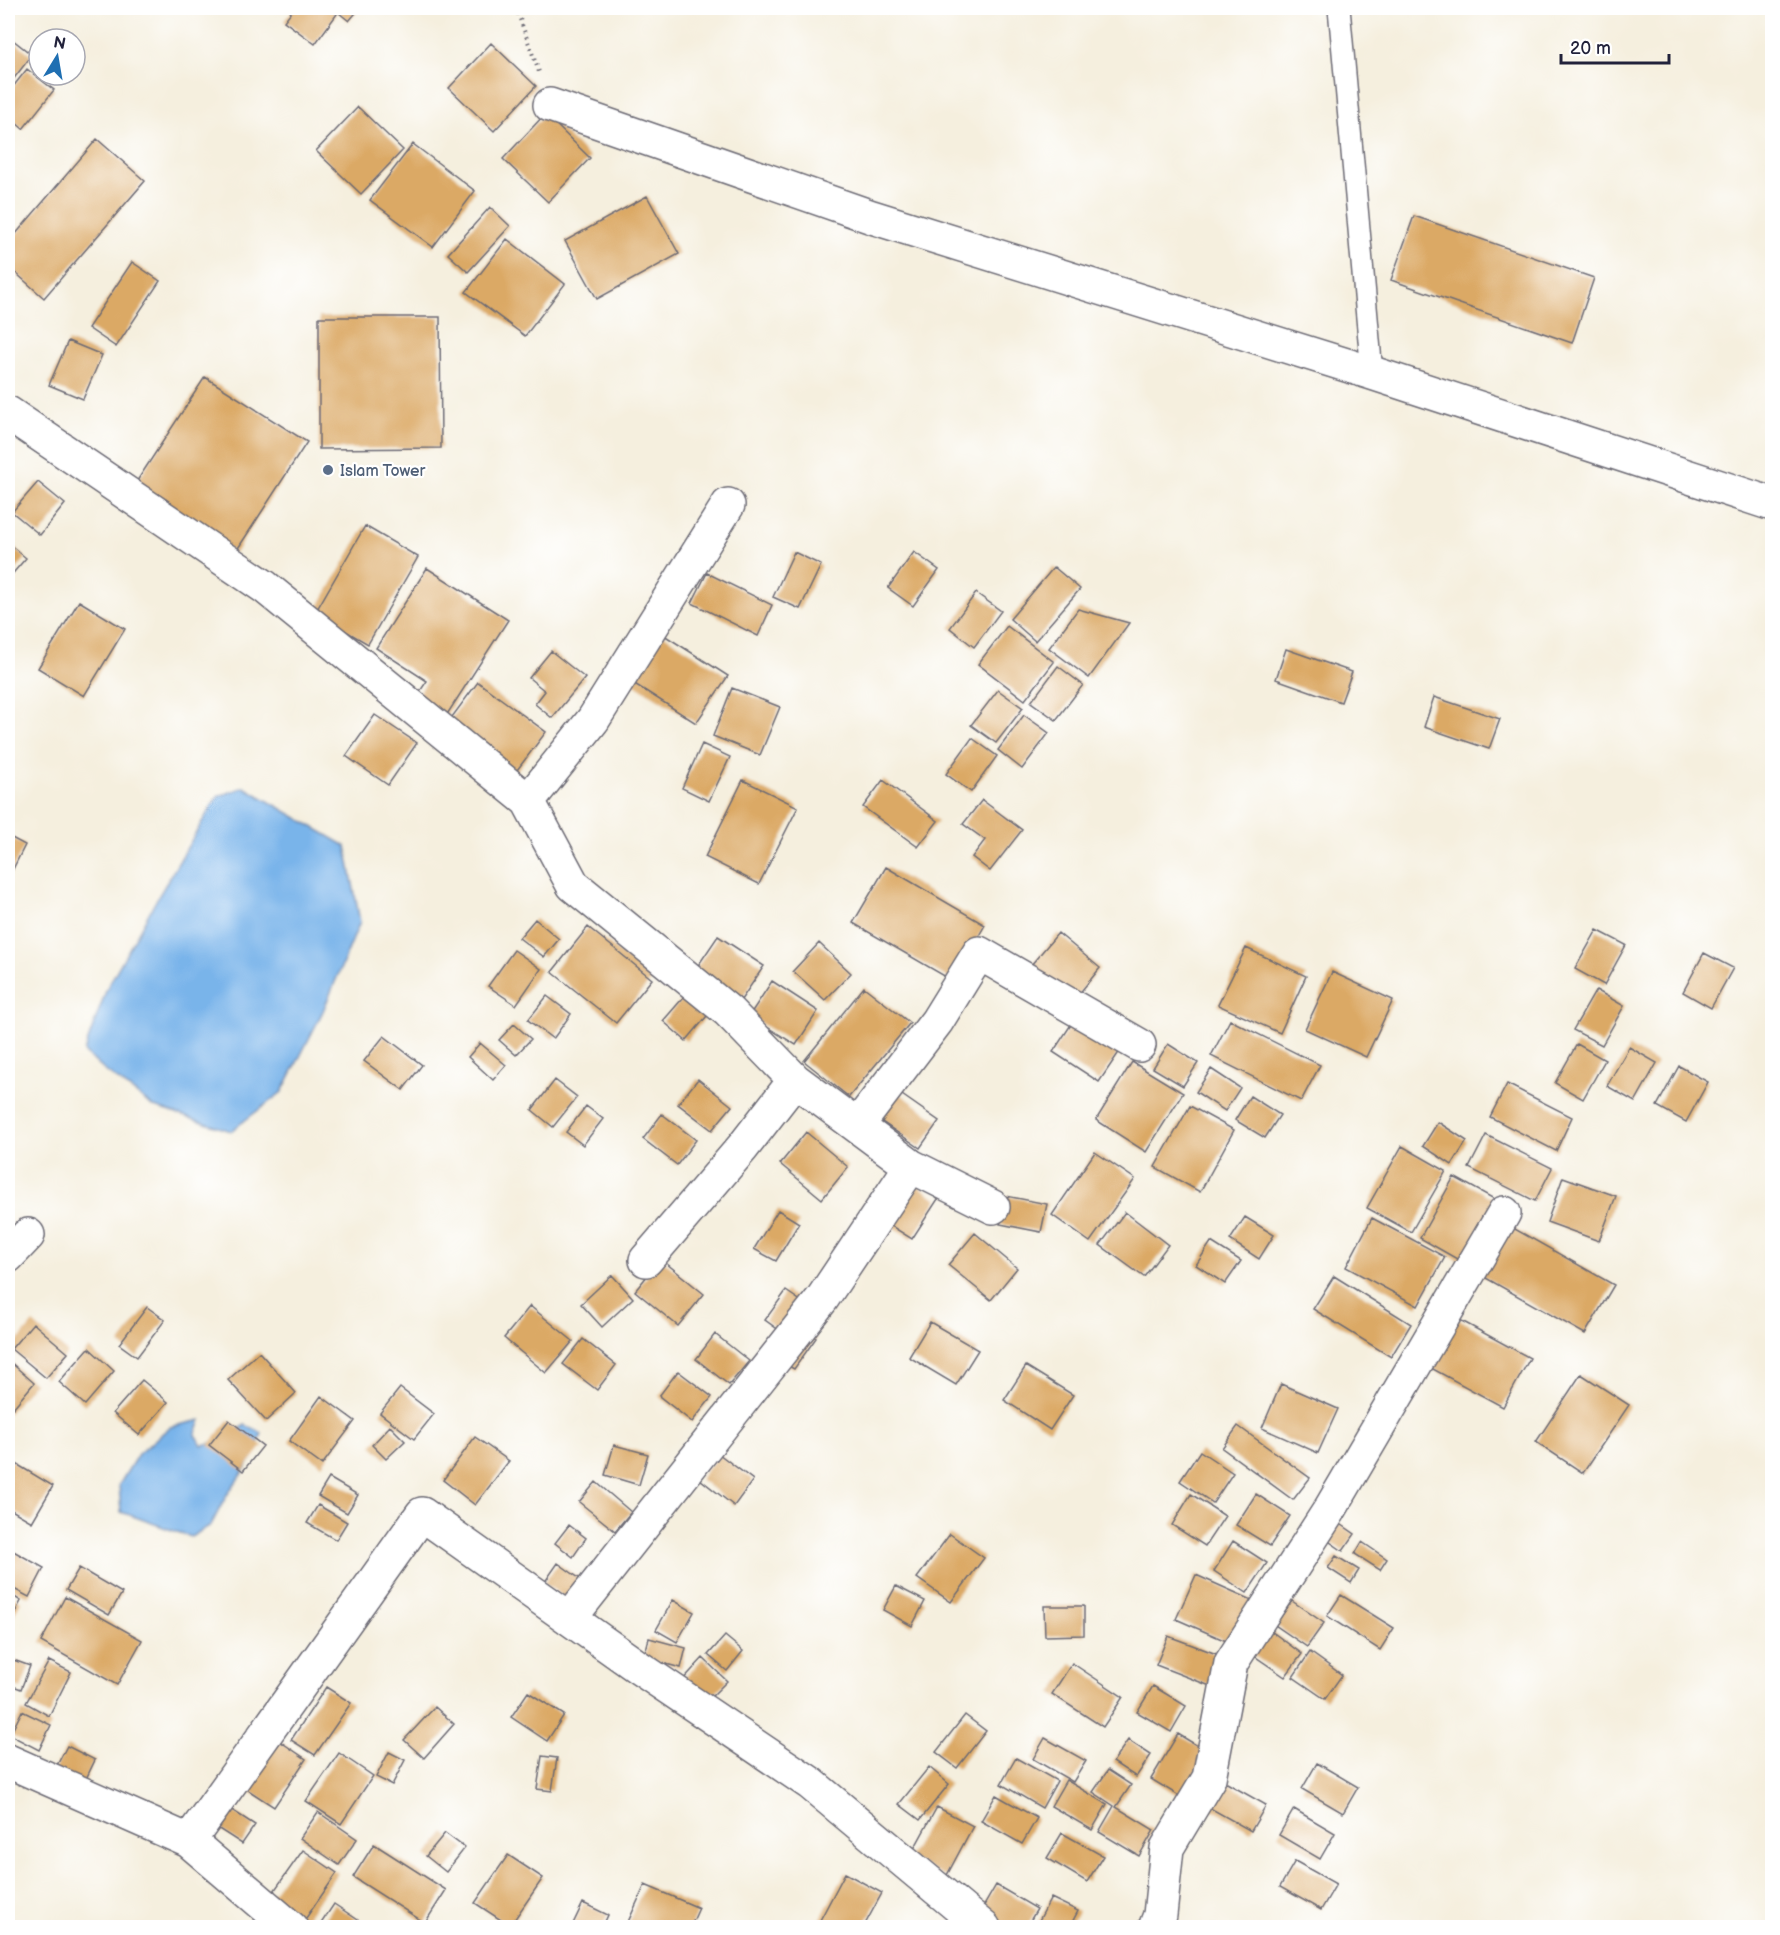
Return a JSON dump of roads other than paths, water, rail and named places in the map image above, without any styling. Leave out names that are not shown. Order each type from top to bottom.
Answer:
[{"type":"street","points":[[550,105],[872,217],[1372,373],[1773,504]]},
{"type":"street","points":[[8,413],[265,587],[528,801],[573,885],[728,1011],[795,1080],[911,1166],[993,1207]]},
{"type":"street","points":[[528,801],[592,720],[728,506]]},
{"type":"street","points":[[857,1126],[937,1021],[979,953],[1140,1045]]},
{"type":"street","points":[[646,1260],[743,1147],[795,1080]]},
{"type":"street","points":[[570,1618],[822,1299],[911,1166]]},
{"type":"street","points":[[1155,1928],[1160,1915],[1167,1848],[1209,1778],[1231,1663],[1329,1511],[1504,1213]]},
{"type":"street","points":[[189,1841],[422,1514],[810,1783],[984,1928]]},
{"type":"street","points":[[8,1761],[189,1841],[291,1928]]},
{"type":"lane","points":[[1339,8],[1372,373]]},
{"type":"water","points":[[244,787],[346,846],[360,922],[323,1011],[282,1092],[231,1131],[154,1107],[84,1052],[107,988],[217,797]]},
{"type":"water","points":[[201,1420],[195,1435],[202,1445],[226,1440],[245,1425],[262,1433],[253,1457],[227,1495],[211,1525],[191,1537],[121,1512],[119,1485],[138,1454],[170,1427]]},
{"type":"place","name":"Islam Tower","points":[[328,470]]}]
